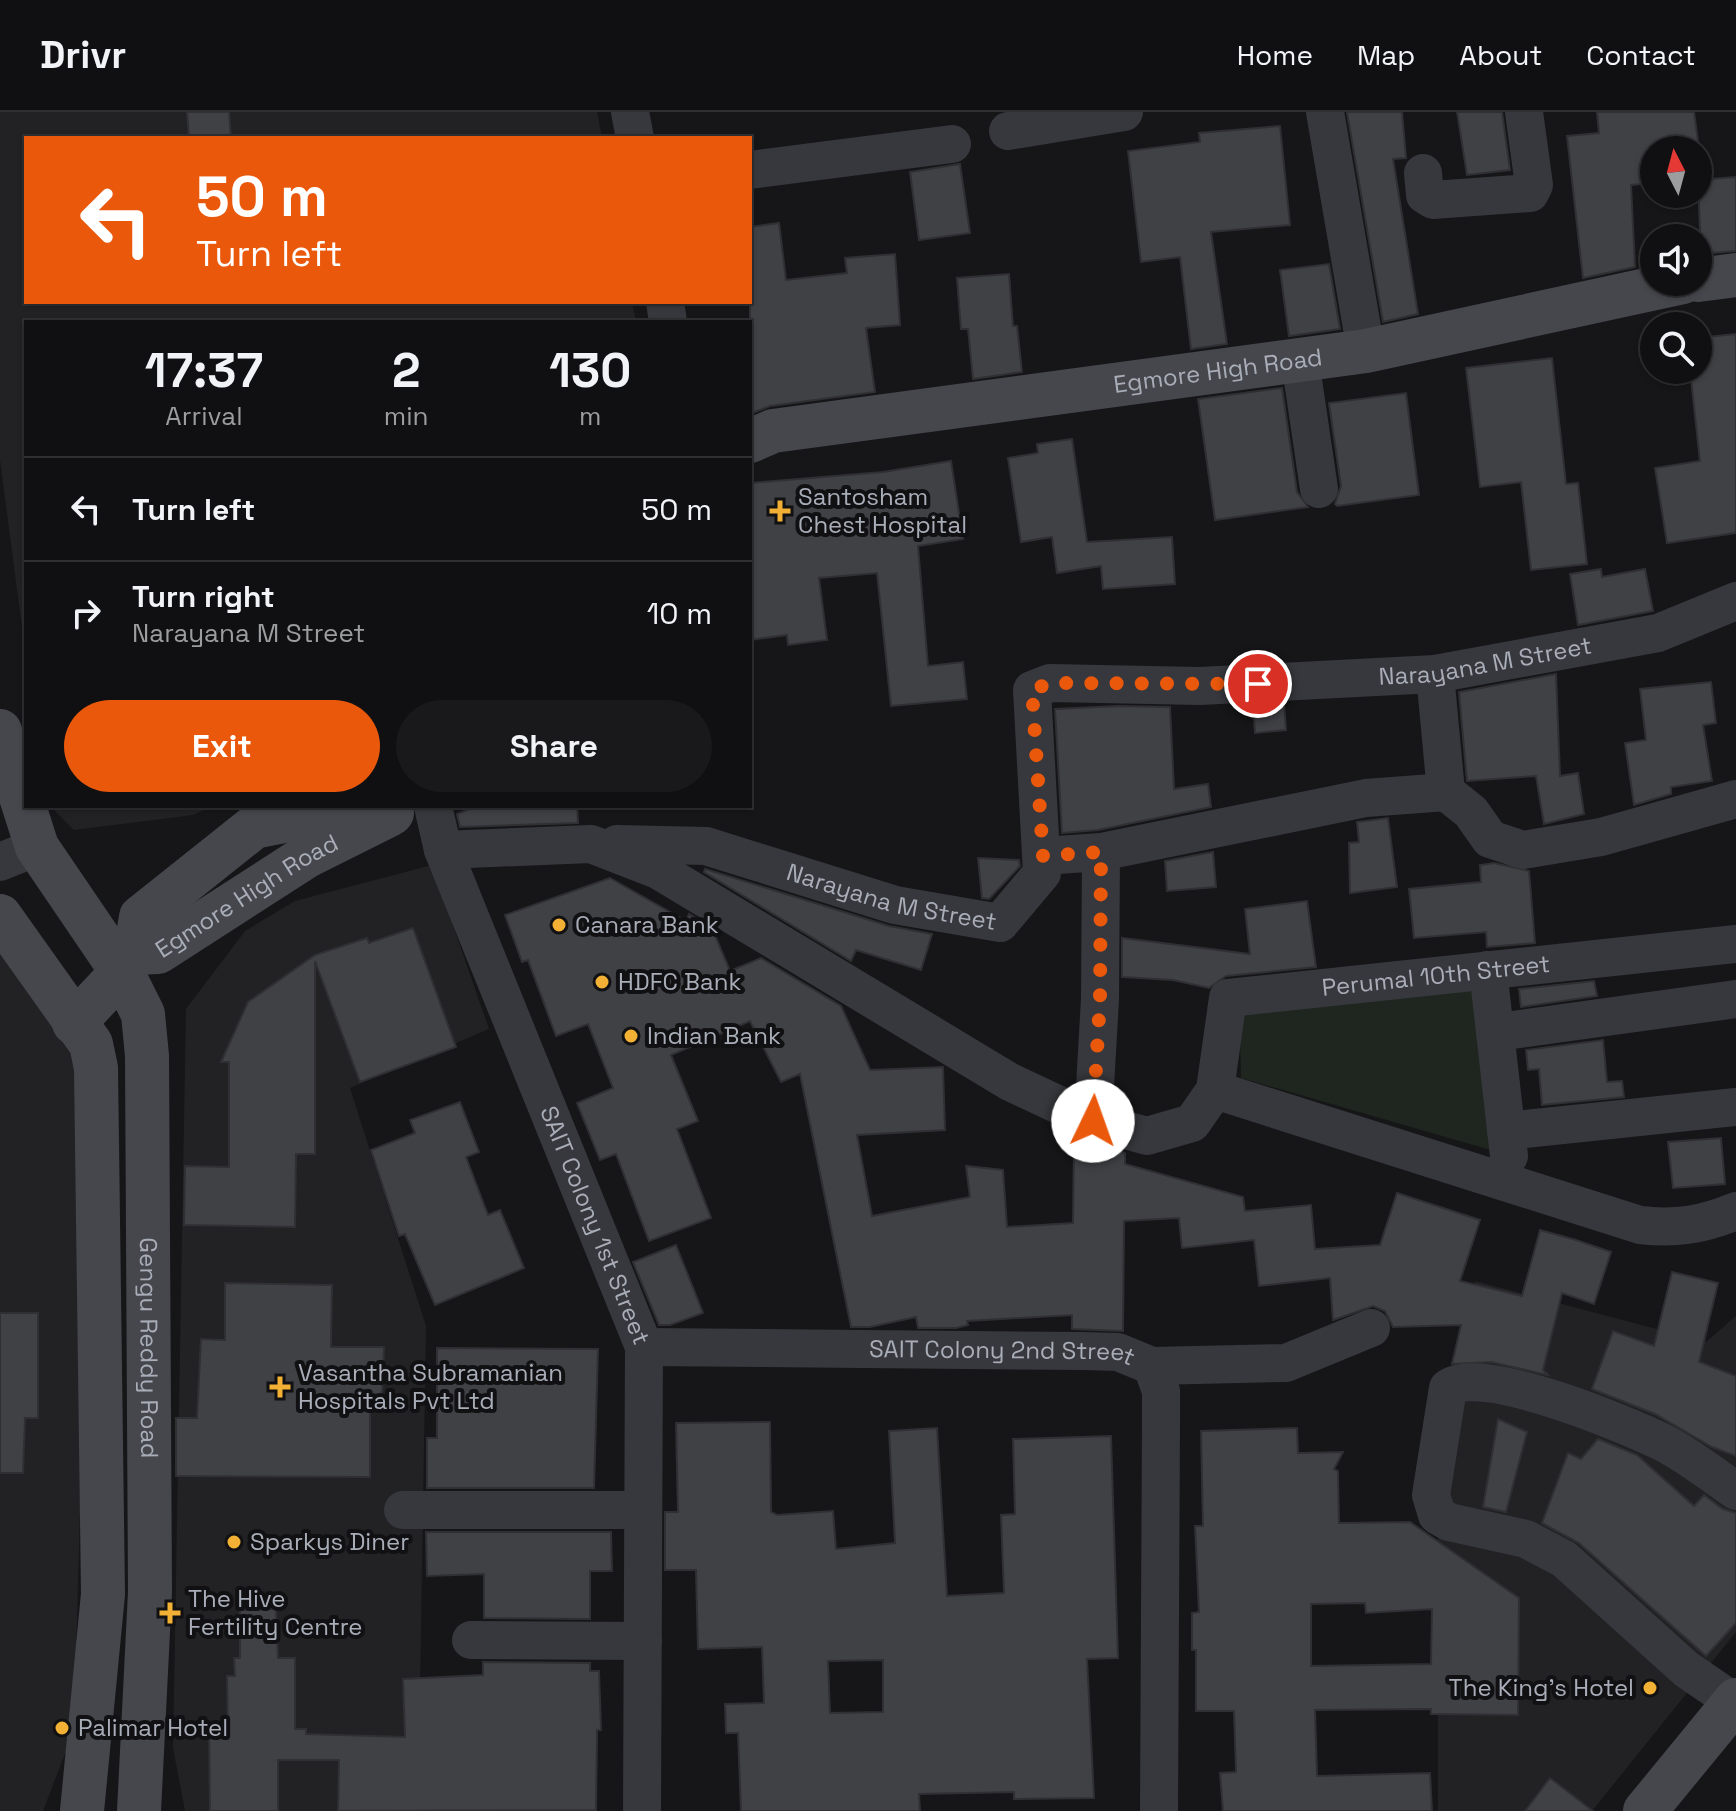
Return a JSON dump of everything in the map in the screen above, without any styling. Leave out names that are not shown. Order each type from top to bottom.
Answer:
[{"type":"main road","points":[[1712,278],[1736,275]]},
{"type":"main road","name":"Egmore High Road","points":[[752,440],[773,431],[1366,351],[1640,291]]},
{"type":"main road","points":[[0,731],[19,854],[128,963]]},
{"type":"main road","points":[[74,1023],[128,963],[141,917],[254,827],[339,810],[408,808]]},
{"type":"main road","points":[[0,916],[91,1044],[96,1068],[103,1594],[82,1811]]},
{"type":"main road","name":"Gengu Reddy Road","points":[[128,963],[143,1014],[147,1056],[150,1592],[139,1811]]},
{"type":"main road","points":[[1645,1811],[1735,1701]]},
{"type":"street","points":[[630,112],[635,136]]},
{"type":"street","points":[[1008,131],[1124,112]]},
{"type":"street","points":[[1325,112],[1366,351]]},
{"type":"street","points":[[1423,173],[1425,195],[1433,200],[1530,193],[1534,185],[1524,112]]},
{"type":"street","points":[[752,170],[952,144]]},
{"type":"street","points":[[1300,360],[1319,489]]},
{"type":"street","name":"Narayana M Street","points":[[591,844],[706,846],[895,905],[1000,923],[1042,873],[1032,690],[1050,683],[1200,686],[1435,674],[1658,633],[1736,601]]},
{"type":"street","points":[[1435,674],[1446,792]]},
{"type":"street","points":[[1043,856],[1101,852],[1366,798],[1446,792],[1471,812],[1490,839],[1523,850],[1601,837],[1736,799]]},
{"type":"street","name":"SAIT Colony 1st Street","points":[[408,808],[443,850],[644,1347],[642,1811]]},
{"type":"street","points":[[443,850],[591,844],[658,870],[1010,1082],[1093,1121],[1147,1136],[1192,1123],[1215,1090],[1640,1225],[1674,1229],[1705,1223],[1736,1211]]},
{"type":"street","points":[[1093,1121],[1100,999],[1101,852]]},
{"type":"street","name":"Perumal 10th Street","points":[[1215,1090],[1228,998],[1736,944]]},
{"type":"street","points":[[1488,970],[1498,1032],[1513,1183]]},
{"type":"street","points":[[1498,1032],[1736,999]]},
{"type":"street","points":[[1506,1131],[1736,1107]]},
{"type":"street","points":[[1152,1366],[1286,1363],[1371,1328]]},
{"type":"street","name":"SAIT Colony 2nd Street","points":[[644,1347],[1095,1351],[1118,1352],[1152,1366],[1161,1391],[1159,1811]]},
{"type":"street","points":[[1735,1701],[1686,1669],[1564,1559],[1526,1539],[1449,1522],[1437,1515],[1431,1495],[1448,1388],[1463,1381],[1481,1382],[1559,1399],[1665,1444],[1736,1491]]},
{"type":"street","points":[[403,1510],[642,1510]]},
{"type":"street","points":[[471,1640],[643,1641]]},
{"type":"shaded area","points":[[0,112],[597,112],[602,136],[24,136],[24,304],[632,304],[636,320],[24,320],[24,643],[0,460]]},
{"type":"shaded area","points":[[52,808],[209,808],[193,815],[74,830]]},
{"type":"shaded area","points":[[432,865],[489,1029],[350,1088],[426,1326],[418,1811],[185,1811],[173,1748],[186,1009],[245,931],[295,901]]},
{"type":"shaded area","points":[[0,943],[92,1076],[74,1730],[43,1811],[0,1811]]},
{"type":"shaded area","points":[[1486,975],[1508,1155],[1241,1078],[1239,998]]},
{"type":"shaded area","points":[[1475,1281],[1706,1342],[1736,1316],[1736,1632],[1592,1811],[1438,1811],[1438,1540]]},
{"type":"building","points":[[187,112],[229,112],[231,136],[189,136]]},
{"type":"building","points":[[1347,112],[1402,112],[1406,158],[1393,159],[1418,314],[1383,322]]},
{"type":"building","points":[[1457,112],[1502,112],[1510,170],[1467,175]]},
{"type":"building","points":[[1597,112],[1694,112],[1697,136],[1640,136],[1640,184],[1631,185],[1635,267],[1583,278],[1567,136],[1599,133]]},
{"type":"building","points":[[1280,126],[1290,225],[1211,232],[1227,344],[1191,349],[1180,257],[1141,262],[1128,151],[1200,142],[1199,133]]},
{"type":"building","points":[[960,164],[970,233],[919,240],[910,172]]},
{"type":"building","points":[[1736,177],[1736,251],[1712,253],[1712,224],[1700,224],[1699,208],[1712,208],[1712,179]]},
{"type":"building","points":[[779,223],[786,280],[847,273],[845,258],[895,254],[900,325],[866,328],[875,392],[770,406],[752,413],[752,227]]},
{"type":"building","points":[[1329,264],[1340,329],[1289,336],[1280,270]]},
{"type":"building","points":[[1009,274],[1013,326],[1017,326],[1022,372],[973,379],[968,329],[961,329],[957,278]]},
{"type":"building","points":[[1736,334],[1736,533],[1667,543],[1655,468],[1700,461],[1692,384],[1712,384],[1712,337]]},
{"type":"building","points":[[1552,358],[1566,484],[1578,483],[1587,564],[1531,570],[1521,482],[1480,487],[1466,368]]},
{"type":"building","points":[[1282,388],[1297,492],[1308,507],[1215,520],[1198,399]]},
{"type":"building","points":[[1406,393],[1419,495],[1337,506],[1341,486],[1329,403]]},
{"type":"building","points":[[1072,439],[1087,542],[1172,537],[1175,584],[1103,589],[1101,566],[1057,573],[1052,537],[1021,542],[1008,458],[1038,453],[1037,444]]},
{"type":"building","points":[[951,461],[963,539],[918,546],[928,666],[963,662],[967,699],[891,706],[877,573],[819,578],[827,640],[788,645],[787,635],[752,640],[752,483],[883,472]]},
{"type":"building","points":[[1601,569],[1602,577],[1645,569],[1653,611],[1578,625],[1570,574]]},
{"type":"building","points":[[1556,674],[1560,776],[1578,773],[1584,814],[1544,824],[1536,776],[1467,781],[1459,692]]},
{"type":"building","points":[[1711,682],[1716,723],[1703,725],[1712,781],[1671,787],[1671,794],[1634,805],[1625,743],[1646,740],[1640,689]]},
{"type":"building","points":[[1284,704],[1286,730],[1255,733],[1253,705]]},
{"type":"building","points":[[1170,707],[1174,789],[1208,784],[1211,807],[1098,830],[1062,833],[1055,709]]},
{"type":"building","points":[[472,808],[577,808],[578,823],[460,827],[457,814]]},
{"type":"building","points":[[1388,818],[1397,887],[1350,893],[1349,843],[1359,842],[1357,822]]},
{"type":"building","points":[[1213,852],[1216,887],[1167,891],[1165,861]]},
{"type":"building","points":[[978,858],[1019,860],[1020,866],[989,899],[982,898]]},
{"type":"building","points":[[1494,863],[1529,871],[1535,943],[1487,947],[1486,932],[1414,938],[1409,889],[1481,882],[1480,865]]},
{"type":"building","points":[[705,869],[889,926],[932,934],[921,970],[856,950],[851,961],[704,872]]},
{"type":"building","points":[[610,878],[686,921],[689,914],[712,928],[730,971],[761,958],[841,1006],[870,1070],[943,1067],[945,1130],[857,1135],[872,1216],[970,1197],[966,1166],[1003,1170],[1007,1227],[1073,1223],[1074,1144],[1095,1145],[1125,1153],[1125,1164],[1243,1197],[1245,1211],[1311,1205],[1315,1249],[1380,1245],[1397,1193],[1480,1220],[1460,1281],[1522,1296],[1540,1230],[1576,1240],[1611,1252],[1594,1304],[1562,1293],[1543,1370],[1548,1375],[1491,1362],[1452,1364],[1461,1325],[1393,1327],[1385,1311],[1373,1306],[1333,1320],[1330,1278],[1259,1286],[1254,1240],[1182,1248],[1179,1218],[1124,1221],[1123,1331],[1072,1329],[1072,1315],[967,1321],[968,1325],[956,1328],[918,1328],[916,1317],[870,1327],[851,1327],[800,1074],[781,1082],[750,1021],[671,1055],[698,1121],[677,1129],[711,1218],[649,1241],[616,1154],[600,1160],[577,1103],[613,1088],[588,1024],[556,1036],[528,960],[522,962],[505,915]]},
{"type":"building","points":[[1307,901],[1316,967],[1226,976],[1209,988],[1173,980],[1122,977],[1122,938],[1250,954],[1245,909]]},
{"type":"building","points":[[413,928],[456,1047],[360,1082],[315,961],[315,1154],[296,1154],[295,1227],[184,1225],[185,1166],[229,1167],[229,1062],[221,1062],[248,1002],[315,955],[367,938],[369,943]]},
{"type":"building","points":[[1594,981],[1597,996],[1521,1007],[1519,989]]},
{"type":"building","points":[[1603,1040],[1607,1082],[1622,1081],[1624,1097],[1542,1105],[1539,1069],[1528,1070],[1526,1050]]},
{"type":"building","points":[[460,1102],[479,1152],[466,1157],[488,1215],[500,1210],[524,1268],[435,1305],[405,1234],[399,1236],[371,1150],[415,1133],[410,1120]]},
{"type":"building","points":[[1721,1138],[1725,1184],[1673,1188],[1668,1142]]},
{"type":"building","points":[[676,1245],[703,1313],[670,1325],[659,1325],[633,1262]]},
{"type":"building","points":[[1672,1272],[1718,1283],[1699,1362],[1736,1376],[1736,1456],[1712,1447],[1655,1414],[1592,1389],[1613,1331],[1654,1346]]},
{"type":"building","points":[[225,1283],[332,1285],[331,1347],[384,1347],[382,1397],[370,1396],[370,1477],[176,1476],[176,1418],[197,1418],[201,1339],[225,1340]]},
{"type":"building","points":[[0,1313],[38,1313],[38,1418],[25,1418],[23,1473],[0,1473]]},
{"type":"building","points":[[437,1348],[598,1349],[594,1488],[427,1488],[427,1438],[437,1438]]},
{"type":"building","points":[[1498,1419],[1527,1432],[1506,1512],[1483,1507]]},
{"type":"building","points":[[770,1422],[771,1512],[777,1515],[833,1511],[836,1549],[895,1543],[889,1431],[937,1428],[947,1596],[1004,1593],[1001,1515],[1015,1514],[1013,1439],[1111,1436],[1118,1658],[1087,1659],[1094,1798],[1014,1799],[1014,1792],[919,1794],[920,1811],[741,1811],[738,1733],[726,1733],[725,1704],[764,1703],[762,1647],[698,1649],[696,1570],[665,1570],[665,1512],[678,1512],[676,1423]],"holes":[[[883,1660],[883,1712],[830,1713],[828,1661]]]},
{"type":"building","points":[[1297,1428],[1298,1453],[1343,1452],[1334,1469],[1338,1471],[1339,1523],[1410,1522],[1519,1598],[1518,1715],[1431,1714],[1431,1709],[1315,1710],[1317,1776],[1430,1773],[1432,1811],[1223,1811],[1220,1773],[1236,1772],[1234,1711],[1196,1711],[1196,1650],[1192,1650],[1192,1613],[1199,1612],[1195,1526],[1203,1526],[1201,1431]],"holes":[[[1365,1603],[1366,1613],[1432,1609],[1431,1664],[1311,1666],[1311,1604]]]},
{"type":"building","points":[[1598,1439],[1637,1455],[1694,1506],[1704,1495],[1723,1509],[1736,1513],[1736,1623],[1706,1656],[1579,1543],[1542,1523],[1568,1453],[1581,1459]]},
{"type":"building","points":[[426,1532],[611,1532],[612,1571],[590,1571],[590,1619],[484,1618],[484,1574],[427,1576]]},
{"type":"building","points":[[276,1609],[278,1658],[295,1658],[295,1729],[306,1729],[306,1734],[405,1737],[403,1679],[483,1675],[483,1662],[590,1663],[590,1671],[599,1671],[601,1730],[597,1730],[596,1810],[338,1811],[339,1760],[278,1760],[278,1811],[210,1811],[209,1729],[228,1729],[227,1676],[235,1676],[234,1658],[240,1658],[240,1610]]},
{"type":"building","points":[[1550,1778],[1593,1811],[1525,1811]]},
{"type":"place","name":"Santosham Chest Hospital","points":[[780,511]]},
{"type":"place","name":"Canara Bank","points":[[559,925]]},
{"type":"place","name":"HDFC Bank","points":[[602,982]]},
{"type":"place","name":"Indian Bank","points":[[631,1036]]},
{"type":"place","name":"Vasantha Subramanian Hospitals Pvt Ltd","points":[[280,1387]]},
{"type":"place","name":"Sparkys Diner","points":[[234,1542]]},
{"type":"place","name":"The Hive Fertility Centre","points":[[170,1613]]},
{"type":"place","name":"The King’s Hotel","points":[[1650,1688]]},
{"type":"place","name":"Palimar Hotel","points":[[62,1728]]},
{"type":"route","points":[[1093,1121],[1100,999],[1101,852],[1043,856],[1032,690],[1050,683],[1258,684]]}]
